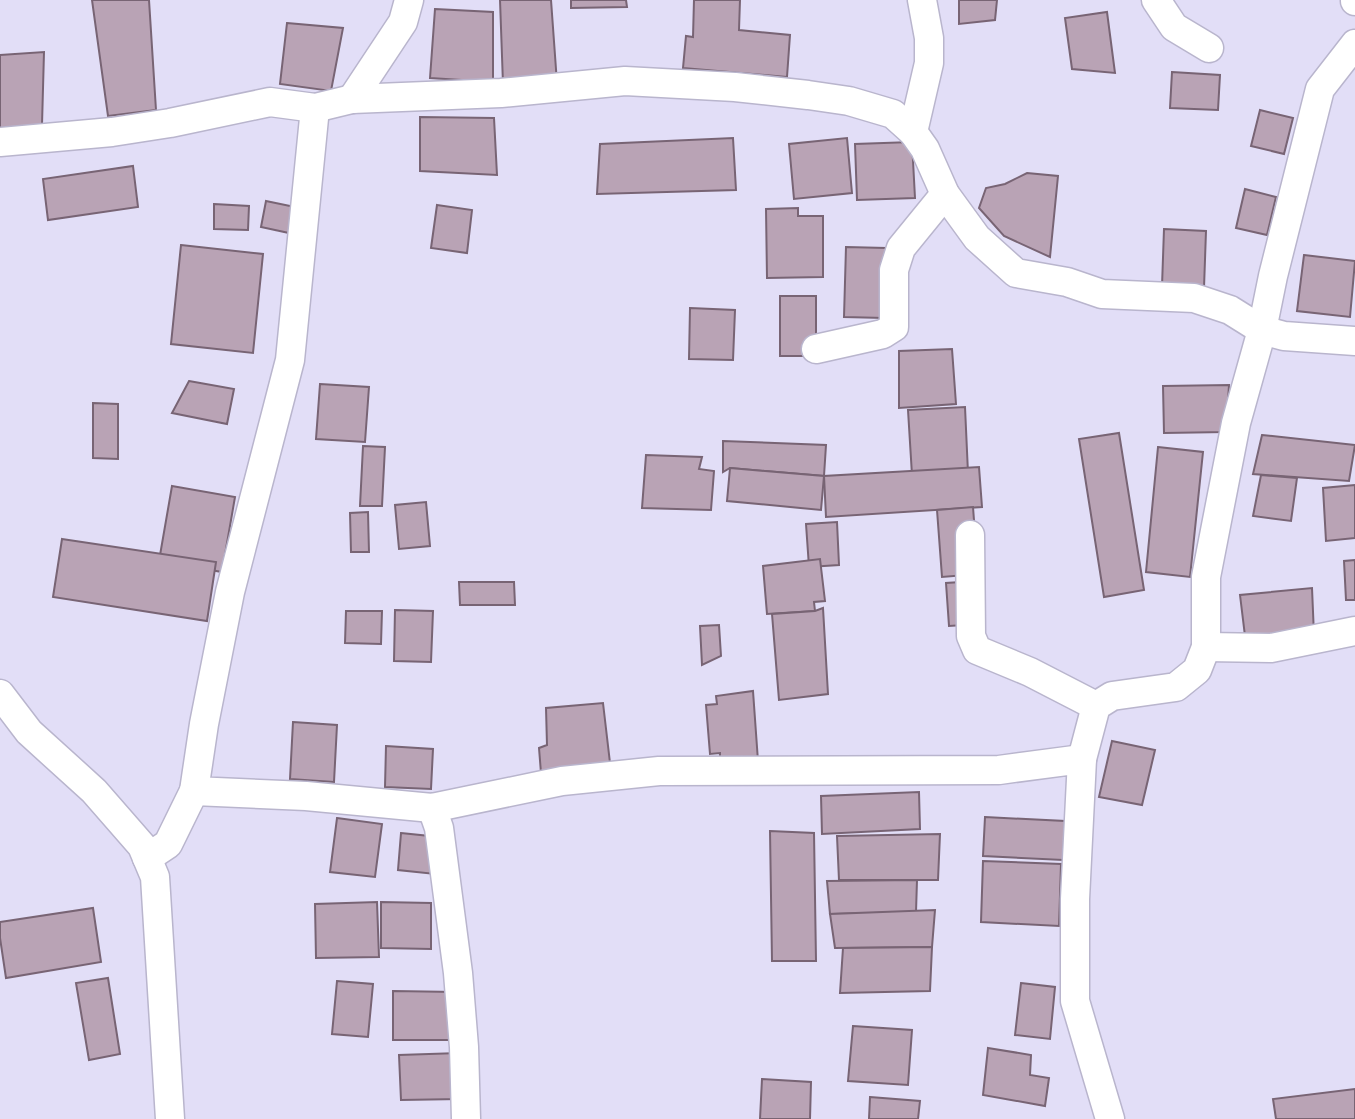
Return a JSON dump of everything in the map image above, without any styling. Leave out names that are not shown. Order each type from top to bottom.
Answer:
[{"type":"street","points":[[352,99],[403,22],[409,0]]},
{"type":"street","points":[[913,132],[929,63],[929,38],[922,0]]},
{"type":"street","points":[[1156,0],[1174,27],[1209,48]]},
{"type":"street","points":[[1110,1119],[1075,1001],[1075,899],[1082,759],[1096,706],[1112,696],[1176,687],[1197,670],[1206,647],[1206,577],[1236,423],[1262,330],[1320,89],[1355,44]]},
{"type":"street","points":[[0,142],[112,132],[270,102],[315,108],[352,99],[501,93],[625,81],[735,87],[849,101],[893,114],[913,132],[925,149],[945,194],[977,238],[1016,273],[1067,282],[1102,294],[1194,298],[1230,310],[1262,330],[1284,336],[1355,341]]},
{"type":"street","points":[[147,858],[168,844],[194,791],[230,592],[290,360],[315,108]]},
{"type":"street","points":[[817,349],[883,334],[894,327],[894,270],[901,248],[945,194]]},
{"type":"street","points":[[970,534],[971,636],[977,650],[1030,672],[1096,706]]},
{"type":"street","points":[[1206,647],[1271,648],[1355,631]]},
{"type":"street","points":[[0,694],[29,732],[94,791],[142,846],[155,877],[170,1119]]},
{"type":"street","points":[[194,791],[306,796],[432,808],[562,780],[659,771],[999,770],[1082,759]]},
{"type":"street","points":[[432,808],[439,828],[458,973],[466,1119]]},
{"type":"building","points":[[92,0],[149,0],[156,110],[108,116]]},
{"type":"building","points":[[500,0],[551,0],[557,83],[503,84]]},
{"type":"building","points":[[571,0],[626,0],[627,7],[571,8]]},
{"type":"building","points":[[694,0],[740,0],[739,30],[790,35],[787,77],[683,68],[686,36],[693,37]]},
{"type":"building","points":[[959,0],[997,0],[995,20],[959,24]]},
{"type":"building","points":[[435,9],[493,12],[493,82],[430,78]]},
{"type":"building","points":[[1107,12],[1115,73],[1072,69],[1065,18]]},
{"type":"building","points":[[287,23],[343,28],[331,91],[280,84]]},
{"type":"building","points":[[44,52],[42,125],[0,128],[0,55]]},
{"type":"building","points":[[1172,72],[1220,75],[1218,110],[1170,108]]},
{"type":"building","points":[[1260,110],[1293,118],[1284,154],[1251,146]]},
{"type":"building","points":[[420,117],[494,118],[497,175],[420,171]]},
{"type":"building","points":[[733,138],[736,190],[597,194],[600,144]]},
{"type":"building","points":[[847,138],[852,193],[794,199],[789,144]]},
{"type":"building","points":[[912,142],[915,198],[857,200],[855,144]]},
{"type":"building","points":[[133,166],[138,207],[48,220],[43,179]]},
{"type":"building","points":[[1027,173],[1058,176],[1050,257],[1004,236],[979,208],[986,188],[1005,184]]},
{"type":"building","points":[[1245,189],[1276,197],[1267,235],[1236,228]]},
{"type":"building","points":[[266,201],[295,207],[289,233],[261,227]]},
{"type":"building","points":[[214,204],[249,206],[248,230],[214,229]]},
{"type":"building","points":[[437,205],[472,210],[467,253],[431,248]]},
{"type":"building","points":[[798,208],[798,216],[823,216],[823,277],[767,278],[766,209]]},
{"type":"building","points":[[1164,229],[1206,231],[1204,288],[1162,286]]},
{"type":"building","points":[[181,245],[263,254],[253,353],[171,344]]},
{"type":"building","points":[[846,247],[886,248],[884,318],[844,317]]},
{"type":"building","points":[[1304,255],[1355,261],[1350,317],[1297,311]]},
{"type":"building","points":[[780,296],[816,296],[816,356],[780,356]]},
{"type":"building","points":[[690,308],[735,310],[733,360],[689,359]]},
{"type":"building","points":[[952,349],[956,404],[899,408],[899,351]]},
{"type":"building","points":[[189,381],[234,389],[227,424],[172,413]]},
{"type":"building","points":[[320,384],[369,387],[365,442],[316,439]]},
{"type":"building","points":[[1229,385],[1226,432],[1164,433],[1163,386]]},
{"type":"building","points":[[93,403],[118,404],[118,459],[93,458]]},
{"type":"building","points":[[965,407],[968,473],[912,475],[908,410]]},
{"type":"building","points":[[1119,433],[1144,590],[1104,597],[1079,439]]},
{"type":"building","points":[[1262,435],[1355,445],[1349,481],[1253,474]]},
{"type":"building","points":[[723,441],[826,445],[824,476],[730,468],[723,472]]},
{"type":"building","points":[[363,446],[385,447],[382,506],[360,506]]},
{"type":"building","points":[[1158,447],[1203,452],[1190,577],[1146,572]]},
{"type":"building","points":[[646,455],[702,457],[699,469],[714,471],[711,510],[642,508]]},
{"type":"building","points":[[979,467],[982,507],[826,517],[824,476]]},
{"type":"building","points":[[730,468],[824,476],[821,510],[727,501]]},
{"type":"building","points":[[1261,475],[1297,478],[1291,521],[1253,516]]},
{"type":"building","points":[[1355,485],[1355,538],[1326,541],[1323,488]]},
{"type":"building","points":[[172,486],[235,497],[222,572],[159,561]]},
{"type":"building","points":[[426,502],[430,546],[399,549],[395,505]]},
{"type":"building","points":[[973,507],[978,574],[942,577],[937,510]]},
{"type":"building","points":[[368,512],[369,552],[351,552],[350,513]]},
{"type":"building","points":[[837,522],[839,565],[809,567],[806,524]]},
{"type":"building","points":[[62,539],[216,562],[207,621],[53,597]]},
{"type":"building","points":[[820,559],[825,601],[814,602],[815,611],[767,614],[763,566]]},
{"type":"building","points":[[1355,560],[1355,600],[1346,600],[1344,561]]},
{"type":"building","points":[[976,581],[980,624],[949,626],[946,583]]},
{"type":"building","points":[[459,582],[514,582],[515,605],[460,605]]},
{"type":"building","points":[[1312,588],[1314,635],[1245,636],[1240,595]]},
{"type":"building","points":[[823,608],[828,694],[779,700],[772,614]]},
{"type":"building","points":[[395,610],[433,611],[431,662],[394,661]]},
{"type":"building","points":[[346,611],[382,611],[381,644],[345,643]]},
{"type":"building","points":[[719,625],[721,656],[702,665],[700,626]]},
{"type":"building","points":[[753,691],[758,761],[720,765],[720,753],[710,754],[706,705],[717,704],[716,696]]},
{"type":"building","points":[[603,703],[610,763],[541,773],[539,748],[547,745],[546,708]]},
{"type":"building","points":[[293,722],[337,725],[334,782],[290,779]]},
{"type":"building","points":[[1112,741],[1155,750],[1142,805],[1099,797]]},
{"type":"building","points":[[386,746],[433,749],[431,789],[385,787]]},
{"type":"building","points":[[919,792],[920,829],[822,834],[821,796]]},
{"type":"building","points":[[985,817],[1065,821],[1063,860],[983,856]]},
{"type":"building","points":[[337,818],[382,824],[375,877],[330,872]]},
{"type":"building","points":[[770,831],[814,833],[816,961],[772,961]]},
{"type":"building","points":[[401,833],[439,837],[435,874],[398,870]]},
{"type":"building","points":[[940,834],[938,880],[839,880],[837,836]]},
{"type":"building","points":[[983,861],[1061,864],[1059,926],[981,922]]},
{"type":"building","points":[[917,880],[916,912],[830,914],[827,881]]},
{"type":"building","points":[[377,902],[379,957],[316,958],[315,904]]},
{"type":"building","points":[[381,902],[431,903],[431,949],[381,948]]},
{"type":"building","points":[[93,908],[101,962],[6,978],[0,922]]},
{"type":"building","points":[[935,910],[932,947],[835,948],[830,914]]},
{"type":"building","points":[[932,947],[930,991],[840,993],[843,948]]},
{"type":"building","points":[[108,978],[120,1054],[89,1060],[76,983]]},
{"type":"building","points":[[337,981],[373,984],[368,1037],[332,1034]]},
{"type":"building","points":[[1021,983],[1055,987],[1050,1039],[1015,1035]]},
{"type":"building","points":[[393,991],[456,992],[455,1040],[393,1040]]},
{"type":"building","points":[[853,1026],[912,1030],[908,1085],[848,1081]]},
{"type":"building","points":[[988,1048],[1031,1055],[1030,1075],[1049,1078],[1045,1106],[983,1095]]},
{"type":"building","points":[[459,1053],[460,1099],[401,1100],[399,1055]]},
{"type":"building","points":[[762,1079],[811,1082],[810,1119],[760,1119]]},
{"type":"building","points":[[1355,1089],[1355,1119],[1276,1119],[1273,1099]]},
{"type":"building","points":[[870,1097],[920,1101],[918,1119],[869,1119]]}]
